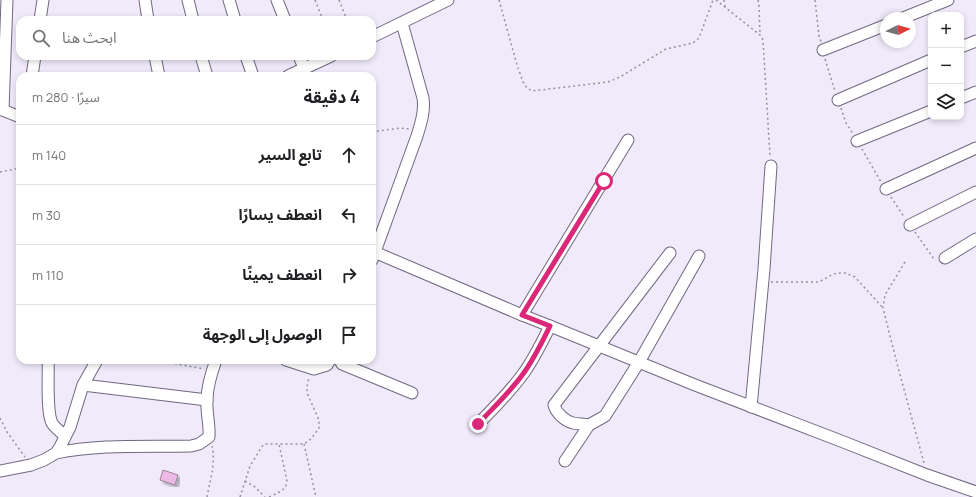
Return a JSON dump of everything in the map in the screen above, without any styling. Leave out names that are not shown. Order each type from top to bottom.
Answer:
[{"type":"street","points":[[0,2],[6,0],[2,110],[16,115]]},
{"type":"street","points":[[40,16],[42,0]]},
{"type":"street","points":[[145,0],[147,16]]},
{"type":"street","points":[[188,0],[192,16]]},
{"type":"street","points":[[229,0],[234,16]]},
{"type":"street","points":[[277,0],[283,16]]},
{"type":"street","points":[[916,13],[948,0]]},
{"type":"street","points":[[376,35],[441,2]]},
{"type":"street","points":[[376,246],[419,132],[425,106],[402,23]]},
{"type":"street","points":[[823,50],[880,27]]},
{"type":"street","points":[[964,46],[976,41]]},
{"type":"street","points":[[33,72],[34,60]]},
{"type":"street","points":[[156,60],[158,72]]},
{"type":"street","points":[[203,60],[206,72]]},
{"type":"street","points":[[247,60],[252,72]]},
{"type":"street","points":[[301,60],[304,68]]},
{"type":"street","points":[[296,72],[321,60]]},
{"type":"street","points":[[838,100],[928,61]]},
{"type":"street","points":[[964,97],[976,92]]},
{"type":"street","points":[[857,141],[928,111]]},
{"type":"street","points":[[522,315],[628,140]]},
{"type":"street","points":[[886,190],[976,148]]},
{"type":"street","points":[[751,407],[763,282],[771,166]]},
{"type":"street","points":[[910,225],[976,192]]},
{"type":"street","points":[[945,258],[976,239]]},
{"type":"street","points":[[589,425],[572,423],[568,421],[560,415],[554,406],[670,253]]},
{"type":"street","points":[[376,255],[751,407],[976,492]]},
{"type":"street","points":[[565,461],[589,425],[605,416],[639,362],[700,256]]},
{"type":"street","points":[[478,424],[512,389],[524,374],[550,326]]},
{"type":"street","points":[[48,364],[50,416],[53,424],[65,436]]},
{"type":"street","points":[[56,453],[70,427],[83,385],[95,364]]},
{"type":"street","points":[[0,471],[31,465],[56,453],[74,449],[191,446],[199,444],[209,437],[207,400],[215,364]]},
{"type":"street","points":[[298,364],[314,369],[328,364]]},
{"type":"street","points":[[342,364],[412,393]]},
{"type":"street","points":[[83,385],[207,400]]},
{"type":"path","points":[[315,0],[321,16]]},
{"type":"path","points":[[339,0],[345,16]]},
{"type":"path","points":[[499,0],[523,82],[527,88],[532,91],[608,82],[620,78],[666,49],[694,43],[699,38],[713,0]]},
{"type":"path","points":[[716,0],[760,35],[763,40],[771,166]]},
{"type":"path","points":[[724,0],[725,7]]},
{"type":"path","points":[[758,0],[760,35]]},
{"type":"path","points":[[376,132],[405,128],[419,132]]},
{"type":"path","points":[[0,172],[16,169]]},
{"type":"path","points":[[905,262],[885,295],[883,308],[900,377],[928,475]]},
{"type":"path","points":[[763,282],[819,282],[833,274],[845,273],[855,277],[883,308]]},
{"type":"path","points":[[176,364],[212,371]]},
{"type":"path","points":[[240,497],[250,466],[265,444],[304,444],[315,434],[319,424],[307,387],[309,378],[314,369]]},
{"type":"path","points":[[0,418],[7,432],[31,465]]},
{"type":"path","points":[[207,497],[213,465],[212,448],[209,437]]},
{"type":"path","points":[[269,497],[285,488],[287,481],[279,444]]},
{"type":"path","points":[[304,444],[316,497]]},
{"type":"path","points":[[245,481],[255,487],[265,497]]},
{"type":"building","points":[[163,470],[178,475],[175,485],[160,480]]},
{"type":"route","points":[[478,424],[512,389],[524,374],[535,356],[550,326],[522,315],[604,181]]}]
